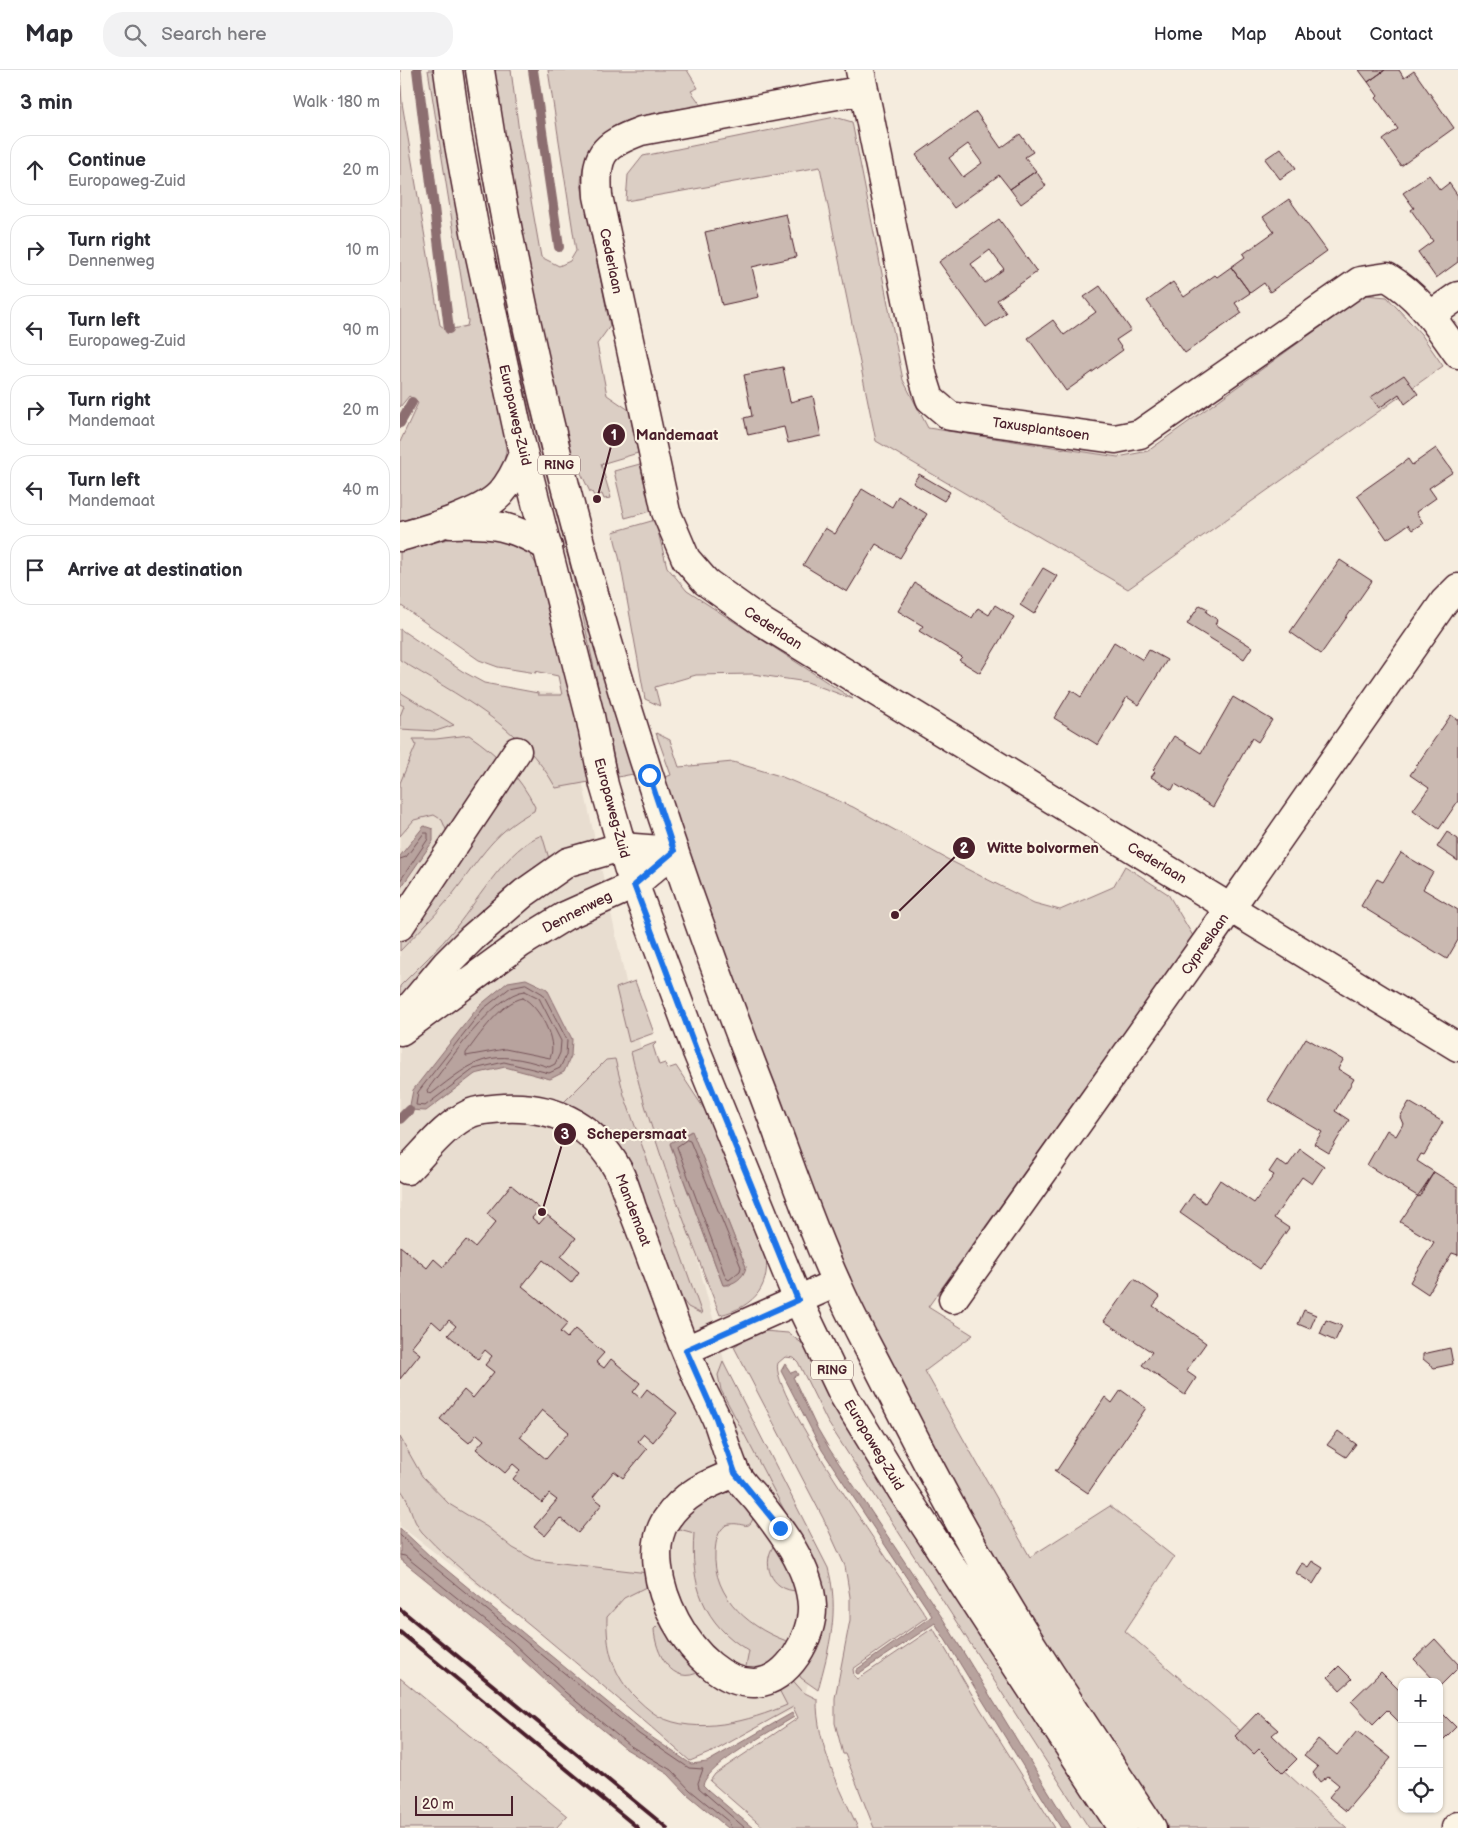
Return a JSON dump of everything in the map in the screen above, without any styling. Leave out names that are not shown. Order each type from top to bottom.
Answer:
[{"type":"street","name":"Europaweg-Zuid","points":[[448,70],[457,134],[475,228],[523,454],[590,716],[604,785],[621,847],[634,885],[697,1052],[798,1300],[844,1396],[891,1472],[1122,1828]]},
{"type":"street","name":"RING","points":[[480,70],[504,214],[546,414],[609,646],[674,851],[741,1039],[836,1283],[928,1466],[1024,1633],[1152,1828]]},
{"type":"street","name":"Taxusplantsoen","points":[[862,80],[923,377],[930,399],[950,416],[1115,439],[1140,434],[1360,281],[1387,277],[1408,290],[1431,315],[1458,354]]},
{"type":"street","name":"Cederlaan","points":[[862,80],[641,131],[620,138],[600,154],[596,173],[598,196],[654,464],[666,512],[686,559],[706,582],[762,622],[1231,907],[1458,1048]]},
{"type":"street","points":[[1431,315],[1458,296]]},
{"type":"street","points":[[400,536],[442,524],[498,496],[511,481],[523,454]]},
{"type":"street","points":[[442,524],[501,525],[520,531],[548,548]]},
{"type":"street","name":"Cypreslaan","points":[[953,1300],[1444,602],[1458,588]]},
{"type":"street","points":[[400,926],[517,750]]},
{"type":"street","points":[[400,1019],[452,958],[500,912],[568,862],[621,847],[674,851]]},
{"type":"street","name":"Dennenweg","points":[[400,1032],[506,954],[550,925],[582,908],[634,885],[674,851]]},
{"type":"street","name":"Mandemaat","points":[[407,1170],[439,1136],[472,1113],[491,1109],[532,1107],[548,1111],[575,1123],[599,1143],[619,1171],[686,1350],[716,1418],[735,1473],[780,1528],[798,1558],[812,1606],[809,1627],[801,1646],[786,1667],[772,1679],[754,1683],[725,1677],[709,1666],[690,1641],[670,1609],[658,1576],[656,1547],[664,1522],[681,1501],[697,1488],[735,1473]]},
{"type":"street","points":[[686,1350],[836,1283]]},
{"type":"shaded area","points":[[400,70],[402,103],[440,325],[447,330],[467,326],[468,321],[428,70],[434,70],[475,304],[506,443],[506,451],[503,467],[495,483],[457,506],[400,521],[400,442],[418,403],[409,396],[400,407]]},
{"type":"shaded area","points":[[465,70],[472,70],[638,773],[618,777],[581,608],[526,395],[487,203]]},
{"type":"shaded area","points":[[489,70],[511,70],[519,132],[541,257],[559,266],[570,261],[576,251],[548,70],[687,70],[698,88],[691,91],[701,105],[641,116],[622,122],[606,131],[594,144],[585,161],[581,184],[610,326],[597,344],[607,395],[629,410],[638,453],[601,464],[611,498],[604,499],[602,494],[594,496],[590,492],[560,429]]},
{"type":"shaded area","points":[[835,117],[852,122],[903,380],[928,428],[1118,457],[1148,451],[1365,295],[1387,297],[1421,334],[1443,366],[1128,589],[876,441],[820,167],[626,201],[628,175],[643,156]]},
{"type":"shaded area","points":[[640,464],[651,511],[625,518],[614,471]]},
{"type":"shaded area","points":[[655,520],[667,567],[687,591],[853,699],[807,682],[753,674],[696,675],[655,687],[660,706],[645,699],[613,532]]},
{"type":"shaded area","points":[[477,531],[526,548],[536,564],[571,696],[589,782],[556,788],[542,766],[526,747],[507,730],[466,700],[400,660],[400,629],[462,671],[484,683],[538,693],[538,695],[562,695],[558,676],[535,671],[536,673],[498,667],[479,660],[400,605],[400,552]]},
{"type":"shaded area","points":[[400,632],[465,676],[509,691],[563,693],[638,1037],[731,1386],[830,1611],[801,1707],[695,1751],[400,1526]]},
{"type":"shaded area","points":[[400,692],[454,725],[436,731],[400,729],[400,716],[404,706],[400,704]]},
{"type":"shaded area","points":[[656,733],[670,740],[679,767],[733,762],[780,776],[853,807],[947,859],[1034,903],[1060,910],[1113,887],[1125,866],[1168,894],[1193,936],[928,1307],[973,1335],[925,1371],[1030,1557],[1110,1506],[1174,1557],[1125,1631],[1234,1725],[1347,1828],[1167,1828],[1137,1787],[1052,1653],[912,1412],[812,1204],[660,779],[671,775]]},
{"type":"shaded area","points":[[469,735],[507,766],[529,796],[535,807],[534,811],[506,829],[495,840],[442,907],[400,951],[400,909],[447,832],[442,820],[434,815],[414,820],[400,836],[400,783],[416,745],[413,739],[436,739]]},
{"type":"shaded area","points":[[542,835],[550,862],[509,886],[511,889],[404,998],[400,996],[400,986],[449,935],[506,862],[529,841]]},
{"type":"shaded area","points":[[635,981],[654,1033],[629,1042],[616,988]]},
{"type":"shaded area","points":[[657,1042],[653,1046],[659,1065],[665,1063],[667,1069],[676,1066],[720,1133],[765,1249],[767,1262],[766,1273],[759,1292],[752,1300],[733,1311],[720,1315],[660,1152],[631,1052]],"holes":[[[691,1131],[746,1267],[730,1285],[723,1285],[670,1144]]]},
{"type":"shaded area","points":[[615,1059],[624,1095],[702,1314],[688,1307],[678,1294],[626,1156],[605,1129],[591,1117],[564,1102],[606,1060]]},
{"type":"shaded area","points":[[764,1331],[788,1333],[807,1347],[1107,1828],[1089,1828],[827,1421],[798,1362],[794,1358],[785,1357],[778,1363],[780,1381],[793,1410],[867,1529],[927,1617],[853,1669],[854,1676],[858,1679],[933,1628],[981,1710],[1055,1828],[874,1828],[845,1754],[843,1754],[835,1723],[835,1698],[850,1620],[850,1597],[845,1566],[823,1518],[734,1347],[748,1336]]},
{"type":"shaded area","points":[[723,1362],[828,1568],[833,1600],[832,1630],[818,1690],[801,1678],[796,1669],[812,1563],[721,1390],[718,1375]]},
{"type":"shaded area","points":[[400,1437],[422,1476],[449,1504],[487,1527],[513,1548],[535,1560],[648,1573],[650,1585],[624,1598],[607,1617],[608,1638],[615,1668],[625,1686],[641,1703],[658,1716],[673,1722],[706,1726],[740,1721],[757,1716],[787,1705],[776,1684],[789,1676],[803,1692],[817,1699],[820,1733],[830,1765],[858,1828],[764,1828],[710,1781],[715,1774],[798,1718],[793,1707],[714,1751],[690,1761],[574,1661],[462,1570],[422,1532],[400,1489]]},
{"type":"shaded area","points":[[723,1491],[733,1492],[755,1510],[751,1523],[748,1525],[726,1525],[719,1534],[715,1552],[716,1569],[720,1584],[728,1598],[750,1621],[778,1638],[793,1643],[792,1649],[760,1671],[745,1672],[749,1651],[720,1628],[710,1615],[703,1601],[694,1569],[694,1533],[672,1527],[678,1517]]},
{"type":"shaded area","points":[[776,1542],[798,1591],[788,1590],[780,1586],[771,1574],[769,1558]]},
{"type":"shaded area","points":[[663,1620],[701,1671],[691,1675],[682,1675],[667,1665],[658,1648],[654,1629]]},
{"type":"shaded area","points":[[400,1678],[567,1816],[556,1828],[400,1828]]},
{"type":"water","points":[[424,826],[433,829],[433,841],[400,889],[400,856]]},
{"type":"water","points":[[526,979],[547,989],[572,1039],[571,1056],[564,1072],[550,1079],[505,1067],[475,1074],[426,1111],[409,1110],[413,1090],[479,1006],[508,982]]},
{"type":"water","points":[[692,1131],[746,1267],[740,1278],[727,1285],[723,1285],[670,1143]]},
{"type":"water","points":[[785,1364],[791,1373],[796,1371],[798,1375],[793,1377],[816,1426],[830,1450],[943,1619],[1071,1828],[1061,1828],[935,1623],[858,1674],[856,1673],[856,1670],[932,1616],[822,1450],[781,1371]]},
{"type":"water","points":[[400,1528],[431,1557],[641,1730],[691,1764],[707,1762],[792,1713],[794,1717],[743,1748],[716,1768],[707,1777],[703,1785],[753,1828],[728,1828],[687,1794],[668,1774],[626,1749],[562,1696],[508,1646],[400,1559]]},
{"type":"building","points":[[1359,70],[1385,70],[1368,82]]},
{"type":"building","points":[[1385,70],[1399,70],[1404,78],[1414,71],[1454,128],[1401,166],[1383,140],[1398,129],[1376,98],[1378,96],[1368,82]]},
{"type":"building","points":[[976,112],[1001,148],[1020,134],[1033,152],[1025,157],[1036,171],[1010,189],[999,175],[954,208],[916,155]],"holes":[[[968,144],[982,163],[963,177],[949,158]]]},
{"type":"building","points":[[1281,148],[1296,168],[1280,179],[1265,159]]},
{"type":"building","points":[[1036,171],[1046,186],[1021,204],[1010,189]]},
{"type":"building","points":[[1429,175],[1440,190],[1449,183],[1458,196],[1458,262],[1436,278],[1418,252],[1433,241],[1411,210],[1414,208],[1403,193]]},
{"type":"building","points":[[1289,199],[1327,251],[1270,292],[1264,283],[1250,293],[1231,267],[1245,257],[1243,254],[1274,232],[1263,217]]},
{"type":"building","points":[[786,214],[796,257],[752,267],[759,297],[722,305],[705,232]]},
{"type":"building","points":[[999,219],[1037,272],[997,300],[1006,313],[986,327],[939,262]],"holes":[[[990,250],[1004,269],[985,283],[971,264]]]},
{"type":"building","points":[[1231,267],[1250,293],[1235,303],[1242,313],[1185,353],[1147,301],[1173,282],[1184,297],[1215,275],[1217,277]]},
{"type":"building","points":[[1100,286],[1131,330],[1116,340],[1123,350],[1066,391],[1028,338],[1053,320],[1064,335],[1096,312],[1084,297]]},
{"type":"building","points":[[783,367],[790,402],[813,396],[821,436],[788,443],[784,427],[748,435],[744,418],[752,416],[744,375]]},
{"type":"building","points":[[1404,375],[1418,394],[1405,404],[1399,394],[1379,408],[1371,397]]},
{"type":"building","points":[[1436,448],[1453,472],[1429,488],[1436,498],[1416,512],[1423,523],[1412,530],[1408,525],[1387,539],[1357,495],[1408,459],[1412,465]]},
{"type":"building","points":[[919,474],[950,492],[944,501],[913,483]]},
{"type":"building","points":[[862,489],[892,507],[898,496],[927,514],[900,558],[876,544],[847,592],[803,565],[825,528],[835,534]]},
{"type":"building","points":[[1340,560],[1372,581],[1321,654],[1290,632]]},
{"type":"building","points":[[1043,568],[1057,576],[1034,614],[1020,605]]},
{"type":"building","points":[[915,583],[972,618],[978,608],[989,615],[995,605],[1014,617],[980,673],[959,660],[962,657],[919,631],[923,626],[898,611]]},
{"type":"building","points":[[1200,605],[1208,609],[1206,612],[1218,620],[1215,624],[1252,647],[1244,659],[1187,624]]},
{"type":"building","points":[[1114,642],[1143,660],[1149,650],[1167,660],[1139,705],[1127,697],[1098,745],[1054,718],[1071,690],[1081,697]]},
{"type":"building","points":[[1233,697],[1272,720],[1258,742],[1252,738],[1213,807],[1175,784],[1172,790],[1151,777],[1155,772],[1153,770],[1174,736],[1201,753]]},
{"type":"building","points":[[1451,715],[1458,720],[1458,801],[1439,829],[1413,810],[1429,788],[1410,775]]},
{"type":"building","points":[[1447,832],[1458,839],[1458,861],[1437,847]]},
{"type":"building","points":[[1401,853],[1433,872],[1423,889],[1458,910],[1458,940],[1447,959],[1361,906],[1377,879],[1383,882]]},
{"type":"building","points":[[1306,1038],[1343,1060],[1338,1069],[1354,1079],[1335,1111],[1349,1120],[1329,1153],[1314,1144],[1322,1132],[1268,1100]]},
{"type":"building","points":[[1409,1102],[1443,1122],[1424,1155],[1421,1154],[1417,1161],[1434,1172],[1419,1197],[1367,1165],[1387,1130],[1396,1136],[1403,1124],[1400,1117]]},
{"type":"building","points":[[1300,1149],[1324,1166],[1312,1184],[1302,1177],[1274,1218],[1289,1228],[1260,1269],[1180,1213],[1193,1194],[1205,1203],[1220,1180],[1254,1203],[1274,1175],[1269,1172],[1277,1160],[1287,1167]]},
{"type":"building","points":[[1434,1172],[1458,1187],[1458,1255],[1452,1253],[1428,1294],[1410,1282],[1434,1242],[1400,1222]]},
{"type":"building","points":[[511,1185],[540,1209],[532,1218],[539,1224],[547,1215],[576,1238],[561,1257],[579,1272],[571,1283],[543,1260],[522,1286],[568,1323],[560,1332],[567,1338],[575,1329],[604,1353],[596,1362],[604,1368],[611,1359],[640,1383],[633,1392],[640,1398],[647,1389],[677,1413],[653,1442],[644,1434],[638,1441],[647,1449],[623,1478],[614,1471],[593,1497],[602,1504],[578,1533],[560,1518],[545,1536],[534,1527],[557,1500],[549,1494],[542,1503],[513,1479],[520,1470],[513,1464],[505,1473],[476,1449],[484,1440],[477,1434],[469,1443],[440,1419],[464,1390],[473,1398],[494,1372],[485,1365],[492,1356],[485,1350],[478,1359],[448,1335],[456,1326],[449,1320],[441,1329],[432,1321],[411,1347],[420,1354],[400,1379],[400,1246],[427,1268],[434,1259],[443,1267],[466,1240],[475,1247],[496,1222],[487,1214]],"holes":[[[542,1410],[569,1432],[546,1459],[520,1437]]]},
{"type":"building","points":[[1134,1279],[1160,1297],[1153,1306],[1206,1343],[1186,1371],[1196,1378],[1185,1395],[1142,1365],[1152,1352],[1104,1321]]},
{"type":"building","points":[[1304,1310],[1316,1315],[1310,1329],[1298,1324]]},
{"type":"building","points":[[1326,1320],[1342,1326],[1335,1341],[1320,1334]]},
{"type":"building","points":[[1450,1348],[1453,1364],[1434,1368],[1423,1359],[1423,1354]]},
{"type":"building","points":[[1121,1390],[1146,1408],[1088,1493],[1054,1470],[1057,1470],[1105,1397],[1112,1403]]},
{"type":"building","points":[[1338,1431],[1356,1444],[1346,1457],[1327,1445]]},
{"type":"building","points":[[1312,1561],[1323,1568],[1313,1584],[1296,1573],[1302,1563],[1308,1567]]},
{"type":"building","points":[[1435,1639],[1458,1664],[1458,1668],[1443,1683],[1443,1678],[1432,1678],[1414,1659]]},
{"type":"building","points":[[1339,1666],[1352,1679],[1340,1690],[1328,1677]]},
{"type":"building","points":[[1381,1672],[1398,1689],[1398,1721],[1387,1710],[1373,1724],[1351,1701]]},
{"type":"building","points":[[1258,1712],[1278,1730],[1272,1735],[1297,1759],[1283,1773],[1259,1749],[1254,1754],[1235,1736]]},
{"type":"building","points":[[1443,1714],[1456,1727],[1443,1740]]},
{"type":"building","points":[[1357,1731],[1391,1758],[1346,1811],[1329,1797],[1339,1785],[1328,1776],[1320,1782],[1313,1773],[1318,1767],[1304,1756],[1318,1739],[1337,1755]]},
{"type":"waterway","points":[[417,70],[449,329]]},
{"type":"waterway","points":[[533,70],[559,247]]},
{"type":"waterway","points":[[400,423],[412,402]]},
{"type":"waterway","points":[[400,1119],[409,1110]]},
{"type":"railway","points":[[400,1609],[667,1828]]},
{"type":"railway","points":[[400,1632],[638,1828]]},
{"type":"place","name":"Mandemaat","points":[[597,499]]},
{"type":"place","name":"Witte bolvormen","points":[[895,915]]},
{"type":"place","name":"Schepersmaat","points":[[542,1212]]},
{"type":"route","points":[[649,775],[674,851],[634,885],[697,1052],[798,1300],[686,1350],[716,1418],[735,1473],[780,1528]]}]
